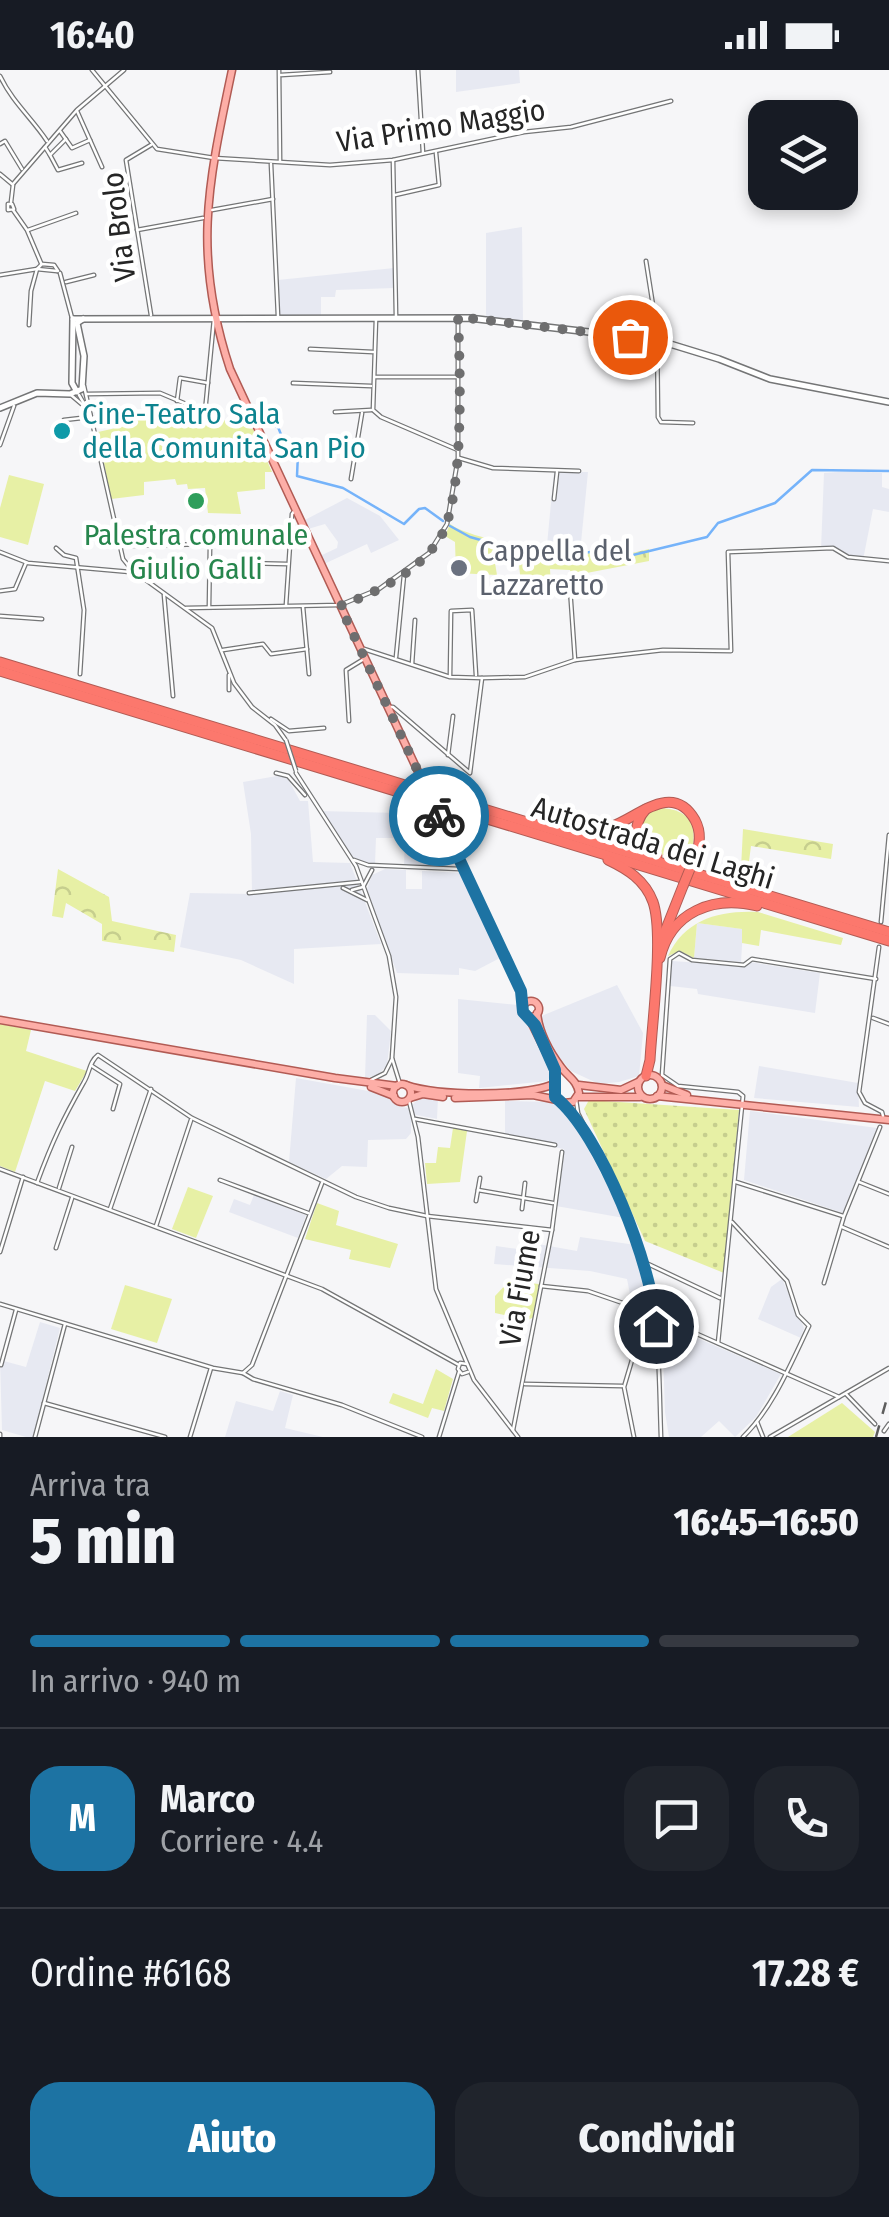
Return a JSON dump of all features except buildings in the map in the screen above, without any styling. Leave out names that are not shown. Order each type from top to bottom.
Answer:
[{"type":"highway","name":"Autostrada dei Laghi","points":[[0,662],[889,932]]},
{"type":"highway","name":"Autostrada dei Laghi","points":[[0,671],[804,915],[884,944]]},
{"type":"highway","points":[[653,804],[638,821],[636,832],[641,844],[655,855],[696,872]]},
{"type":"highway","points":[[518,818],[600,830],[615,826],[653,804],[679,805],[694,818],[700,839],[657,961]]},
{"type":"highway","points":[[568,843],[628,870],[644,884],[653,901],[657,961],[651,1080]]},
{"type":"highway","points":[[657,961],[668,935],[679,922],[710,904],[738,902],[804,915]]},
{"type":"main road","points":[[232,70],[206,214],[206,267],[215,335],[521,991],[528,1016],[553,1066],[554,1093],[561,1102]]},
{"type":"main road","points":[[521,991],[538,1006],[538,1024],[550,1050],[578,1084],[621,1090],[651,1080],[703,1100]]},
{"type":"main road","points":[[524,1006],[532,1002]]},
{"type":"main road","points":[[528,1016],[537,1013]]},
{"type":"main road","points":[[0,1020],[335,1078],[459,1094],[539,1088],[571,1078]]},
{"type":"main road","points":[[335,1078],[384,1090],[400,1101],[424,1094],[468,1098],[533,1094],[561,1102],[590,1094],[658,1096],[886,1116]]},
{"type":"main road","points":[[651,1080],[658,1096]]},
{"type":"main road","points":[[644,1098],[639,1092],[651,1080]]},
{"type":"main road","points":[[577,1098],[578,1084]]},
{"type":"main road","points":[[394,1096],[401,1085]]},
{"type":"main road","points":[[401,1085],[411,1092],[409,1099]]},
{"type":"street","points":[[92,70],[152,144]]},
{"type":"street","points":[[8,208],[13,184],[23,171],[77,110],[124,70]]},
{"type":"street","points":[[418,70],[423,154]]},
{"type":"street","points":[[280,163],[279,73],[330,72]]},
{"type":"street","points":[[0,76],[13,101],[32,119],[58,170],[82,163]]},
{"type":"street","name":"Via Primo Maggio","points":[[152,144],[157,149],[214,158],[280,163],[330,165],[394,160],[524,132],[572,126],[672,102]]},
{"type":"street","points":[[77,110],[102,167]]},
{"type":"street","points":[[58,130],[72,148],[90,140]]},
{"type":"street","points":[[0,134],[23,171]]},
{"type":"street","points":[[50,156],[67,138]]},
{"type":"street","name":"Via Brolo","points":[[151,317],[127,158],[152,144]]},
{"type":"street","points":[[394,195],[439,185],[436,152]]},
{"type":"street","points":[[394,160],[396,317]]},
{"type":"street","points":[[272,162],[278,317]]},
{"type":"street","points":[[0,174],[13,184]]},
{"type":"street","points":[[136,230],[274,200]]},
{"type":"street","points":[[0,203],[27,230],[42,264]]},
{"type":"street","points":[[27,230],[76,213]]},
{"type":"street","points":[[646,261],[657,340],[659,420],[693,423]]},
{"type":"street","points":[[29,326],[30,291],[37,269],[42,264],[54,265],[65,283],[83,358],[84,385],[118,546],[132,570],[214,630],[229,674],[229,690]]},
{"type":"street","points":[[0,275],[58,270]]},
{"type":"street","points":[[65,283],[94,275]]},
{"type":"street","points":[[376,317],[373,410],[458,450]]},
{"type":"street","points":[[186,608],[340,606],[380,589],[430,553],[446,528],[458,458],[458,317]]},
{"type":"street","points":[[75,323],[86,318],[458,317],[657,340],[720,359],[759,376],[889,402]]},
{"type":"street","points":[[71,392],[75,323]]},
{"type":"street","points":[[87,394],[157,393],[204,412],[215,335]]},
{"type":"street","points":[[310,349],[374,352]]},
{"type":"street","points":[[72,357],[83,358]]},
{"type":"street","points":[[373,377],[459,377]]},
{"type":"street","points":[[177,401],[180,378],[210,383]]},
{"type":"street","points":[[293,383],[373,386]]},
{"type":"street","points":[[0,408],[36,392],[71,392],[84,385]]},
{"type":"street","points":[[71,392],[92,416]]},
{"type":"street","points":[[0,445],[15,400]]},
{"type":"street","points":[[335,412],[373,410]]},
{"type":"street","points":[[351,478],[362,413]]},
{"type":"street","points":[[64,420],[92,416]]},
{"type":"street","points":[[458,458],[493,468],[579,472]]},
{"type":"street","points":[[554,499],[557,470]]},
{"type":"street","points":[[286,606],[292,514],[296,510]]},
{"type":"street","points":[[207,608],[210,544],[216,533],[291,540]]},
{"type":"street","points":[[118,546],[210,544]]},
{"type":"street","points":[[56,548],[64,556],[76,558],[84,616],[80,674]]},
{"type":"street","points":[[361,649],[450,678],[525,676],[575,660],[663,650],[731,651],[728,552],[833,548],[848,557],[889,560]]},
{"type":"street","points":[[0,552],[26,562],[127,573],[132,570]]},
{"type":"street","points":[[0,591],[15,589],[26,562]]},
{"type":"street","points":[[250,562],[289,564]]},
{"type":"street","points":[[396,659],[404,574]]},
{"type":"street","points":[[570,588],[575,660]]},
{"type":"street","points":[[165,593],[162,599],[173,696]]},
{"type":"street","points":[[303,606],[309,674]]},
{"type":"street","points":[[195,615],[207,608]]},
{"type":"street","points":[[388,708],[393,707],[470,773],[479,678],[472,610],[451,610],[450,678]]},
{"type":"street","points":[[0,616],[42,619]]},
{"type":"street","points":[[412,665],[415,620]]},
{"type":"street","points":[[222,650],[264,644],[271,654],[307,649]]},
{"type":"street","points":[[348,721],[346,670],[365,658]]},
{"type":"street","points":[[229,674],[249,703],[278,728],[308,795],[353,860],[392,970],[392,1058],[384,1074],[361,1082]]},
{"type":"street","points":[[448,757],[453,716]]},
{"type":"street","points":[[265,717],[288,731],[324,728]]},
{"type":"street","points":[[276,772],[288,776],[300,792],[308,795]]},
{"type":"street","points":[[881,922],[889,835]]},
{"type":"street","points":[[353,860],[370,868]]},
{"type":"street","points":[[358,872],[380,866],[464,870]]},
{"type":"street","points":[[350,890],[362,884],[370,868]]},
{"type":"street","points":[[249,892],[362,884]]},
{"type":"street","points":[[338,886],[368,901]]},
{"type":"street","points":[[884,944],[859,1094],[866,1104],[886,1116]]},
{"type":"street","points":[[718,1342],[743,1096],[738,1092],[678,1086],[662,1075],[672,955],[679,953],[692,960],[744,966],[752,960],[876,979]]},
{"type":"street","points":[[872,1018],[889,1024]]},
{"type":"street","points":[[37,1183],[55,1132],[94,1056],[108,1059],[192,1118],[322,1182],[389,1208],[552,1230]]},
{"type":"street","points":[[392,1058],[401,1085]]},
{"type":"street","points":[[90,1065],[120,1084],[113,1108]]},
{"type":"street","points":[[109,1210],[150,1089]]},
{"type":"street","points":[[577,1098],[577,1110],[645,1263],[655,1316],[662,1437]]},
{"type":"street","points":[[409,1099],[432,1273],[462,1352],[462,1367],[439,1437]]},
{"type":"street","points":[[561,1102],[587,1134]]},
{"type":"street","points":[[156,1228],[192,1118]]},
{"type":"street","points":[[414,1118],[555,1145]]},
{"type":"street","points":[[824,1283],[844,1216],[880,1127]]},
{"type":"street","points":[[58,1191],[72,1147]]},
{"type":"street","name":"Via Fiume","points":[[512,1431],[542,1286],[562,1152]]},
{"type":"street","points":[[0,1169],[322,1289],[469,1370],[474,1380]]},
{"type":"street","points":[[0,1252],[23,1177]]},
{"type":"street","points":[[476,1201],[480,1178]]},
{"type":"street","points":[[220,1180],[310,1214]]},
{"type":"street","points":[[735,1181],[844,1216]]},
{"type":"street","points":[[858,1181],[889,1194]]},
{"type":"street","points":[[243,1373],[252,1365],[322,1182]]},
{"type":"street","points":[[522,1209],[525,1183]]},
{"type":"street","points":[[478,1190],[554,1204]]},
{"type":"street","points":[[56,1248],[72,1196]]},
{"type":"street","points":[[731,1221],[787,1280],[798,1316],[808,1323],[786,1372],[758,1420],[743,1437]]},
{"type":"street","points":[[841,1227],[889,1247]]},
{"type":"street","points":[[645,1263],[722,1299]]},
{"type":"street","points":[[542,1286],[588,1291],[646,1311],[839,1397]]},
{"type":"street","points":[[0,1304],[212,1368],[243,1373],[254,1380],[342,1405],[422,1437]]},
{"type":"street","points":[[1,1365],[16,1308]]},
{"type":"street","points":[[634,1437],[624,1386],[646,1311]]},
{"type":"street","points":[[34,1437],[66,1323]]},
{"type":"street","points":[[770,1437],[888,1369],[889,1361]]},
{"type":"street","points":[[462,1367],[518,1437]]},
{"type":"street","points":[[190,1437],[212,1368]]},
{"type":"street","points":[[524,1384],[624,1386]]},
{"type":"street","points":[[846,1394],[874,1424]]},
{"type":"street","points":[[44,1403],[165,1437]]},
{"type":"street","points":[[758,1420],[757,1428],[763,1437]]},
{"type":"street","points":[[884,1431],[889,1424]]},
{"type":"shaded area","points":[[456,70],[519,70],[520,83],[456,92]]},
{"type":"shaded area","points":[[522,227],[523,322],[486,318],[486,233]]},
{"type":"shaded area","points":[[394,268],[394,288],[336,290],[335,297],[321,297],[321,316],[279,316],[278,280]]},
{"type":"shaded area","points":[[554,472],[588,472],[580,553],[546,555]]},
{"type":"shaded area","points":[[824,473],[882,473],[882,487],[889,489],[889,512],[873,509],[863,560],[821,550]]},
{"type":"shaded area","points":[[347,498],[380,516],[399,540],[371,553],[367,544],[324,564],[320,556],[337,548],[338,542],[325,524],[308,529],[303,521]]},
{"type":"shaded area","points":[[287,777],[300,801],[308,801],[313,862],[350,863],[381,944],[294,949],[294,984],[241,960],[180,947],[190,893],[252,894],[251,834],[243,782]]},
{"type":"shaded area","points":[[320,811],[437,814],[446,834],[433,835],[433,867],[404,866],[405,838],[376,838],[375,864],[366,864],[354,859]]},
{"type":"shaded area","points":[[385,869],[406,870],[406,889],[422,889],[422,871],[464,873],[500,958],[475,971],[459,968],[459,975],[397,973],[367,889],[372,875]]},
{"type":"shaded area","points":[[697,923],[743,929],[741,962],[694,958]]},
{"type":"shaded area","points":[[672,961],[745,966],[750,962],[820,973],[815,1013],[670,986]]},
{"type":"shaded area","points":[[617,985],[643,1033],[639,1076],[599,1084],[571,1071],[550,1046],[539,1017]]},
{"type":"shaded area","points":[[458,999],[518,1005],[551,1072],[548,1081],[479,1088],[480,1076],[458,1073]]},
{"type":"shaded area","points":[[367,1015],[375,1015],[391,1031],[387,1065],[378,1075],[365,1078]]},
{"type":"shaded area","points":[[759,1066],[858,1083],[859,1107],[754,1098]]},
{"type":"shaded area","points":[[296,1078],[385,1094],[400,1107],[410,1108],[420,1096],[438,1098],[437,1119],[411,1114],[411,1133],[406,1139],[368,1140],[367,1167],[342,1166],[326,1179],[289,1162]]},
{"type":"shaded area","points":[[505,1101],[552,1102],[574,1122],[624,1218],[556,1206],[564,1149],[505,1137]]},
{"type":"shaded area","points":[[750,1111],[877,1128],[843,1213],[744,1180]]},
{"type":"shaded area","points":[[254,1195],[306,1215],[298,1238],[229,1212],[234,1199],[250,1205]]},
{"type":"shaded area","points":[[580,1237],[636,1245],[651,1311],[632,1304],[627,1279],[590,1271],[494,1264],[496,1246],[518,1249],[521,1241],[577,1251]]},
{"type":"shaded area","points":[[782,1279],[804,1328],[801,1338],[758,1319],[771,1287]]},
{"type":"shaded area","points":[[40,1322],[60,1328],[33,1437],[26,1437],[2,1430],[0,1360],[26,1367]]},
{"type":"shaded area","points":[[662,1323],[781,1374],[756,1417],[735,1437],[719,1421],[701,1437],[669,1437]]},
{"type":"shaded area","points":[[280,1391],[293,1395],[285,1428],[323,1437],[225,1437],[236,1401],[273,1411]]},
{"type":"green space","points":[[184,408],[253,429],[272,472],[265,472],[265,489],[237,492],[241,514],[208,513],[205,488],[188,489],[187,484],[177,485],[175,479],[144,482],[144,495],[111,499],[98,432],[116,428],[114,417]]},
{"type":"green space","points":[[9,475],[44,484],[28,545],[0,537],[0,508]]},
{"type":"green space","points":[[450,524],[500,545],[495,563],[497,575],[456,573],[455,542],[445,536]]},
{"type":"green space","points":[[500,545],[546,555],[598,551],[603,560],[649,549],[649,561],[571,576],[570,570],[550,569],[551,587],[540,588],[539,582],[521,583],[519,565],[497,559]]},
{"type":"green space","points":[[658,808],[680,812],[691,824],[693,842],[688,863],[658,853],[642,840],[644,821]]},
{"type":"green space","points":[[743,829],[833,844],[831,859],[751,846],[748,869],[741,868]]},
{"type":"green space","points":[[58,869],[109,897],[112,921],[176,935],[174,952],[102,941],[102,924],[66,903],[63,918],[52,916]]},
{"type":"green space","points":[[758,912],[843,938],[841,945],[761,930],[759,946],[742,943],[742,929],[698,923],[717,915]]},
{"type":"green space","points":[[697,924],[694,958],[680,951],[668,956],[684,933]]},
{"type":"green space","points":[[0,1024],[31,1030],[26,1051],[87,1071],[75,1091],[45,1081],[15,1172],[0,1166]]},
{"type":"green space","points":[[589,1100],[739,1110],[724,1273],[645,1241],[584,1109]]},
{"type":"green space","points":[[453,1128],[467,1131],[460,1182],[427,1184],[425,1163],[436,1163],[438,1147],[450,1148]]},
{"type":"green space","points":[[188,1187],[213,1196],[196,1238],[172,1229]]},
{"type":"green space","points":[[317,1203],[339,1211],[336,1225],[398,1244],[390,1268],[349,1259],[351,1250],[305,1239]]},
{"type":"green space","points":[[509,1281],[539,1284],[534,1317],[528,1320],[495,1313],[495,1296]]},
{"type":"green space","points":[[125,1285],[172,1299],[157,1343],[111,1329]]},
{"type":"green space","points":[[436,1369],[453,1379],[444,1411],[432,1408],[428,1418],[389,1403],[393,1393],[423,1404]]},
{"type":"green space","points":[[842,1403],[875,1432],[873,1437],[788,1437]]},
{"type":"waterway","points":[[262,425],[278,427],[284,442],[298,453],[297,476],[343,488],[404,524],[425,508],[443,521]]},
{"type":"waterway","points":[[450,526],[470,537],[545,558],[598,551],[604,562],[707,537],[718,523],[775,503],[812,470],[889,471]]},
{"type":"railway","points":[[876,1437],[889,1391]]},
{"type":"way so far","points":[[439,816],[340,606],[404,574],[422,560],[446,528],[458,458],[458,317],[630,337]]},
{"type":"place","name":"Cine-Teatro Sala della Comunità San Pio","points":[[62,431]]},
{"type":"place","name":"Palestra comunale Giulio Galli","points":[[196,501]]},
{"type":"place","name":"Cappella del Lazzaretto","points":[[459,568]]},
{"type":"route","points":[[439,816],[521,991],[523,1012],[535,1025],[555,1070],[555,1097],[587,1134],[636,1237],[648,1276],[656,1326]]}]
